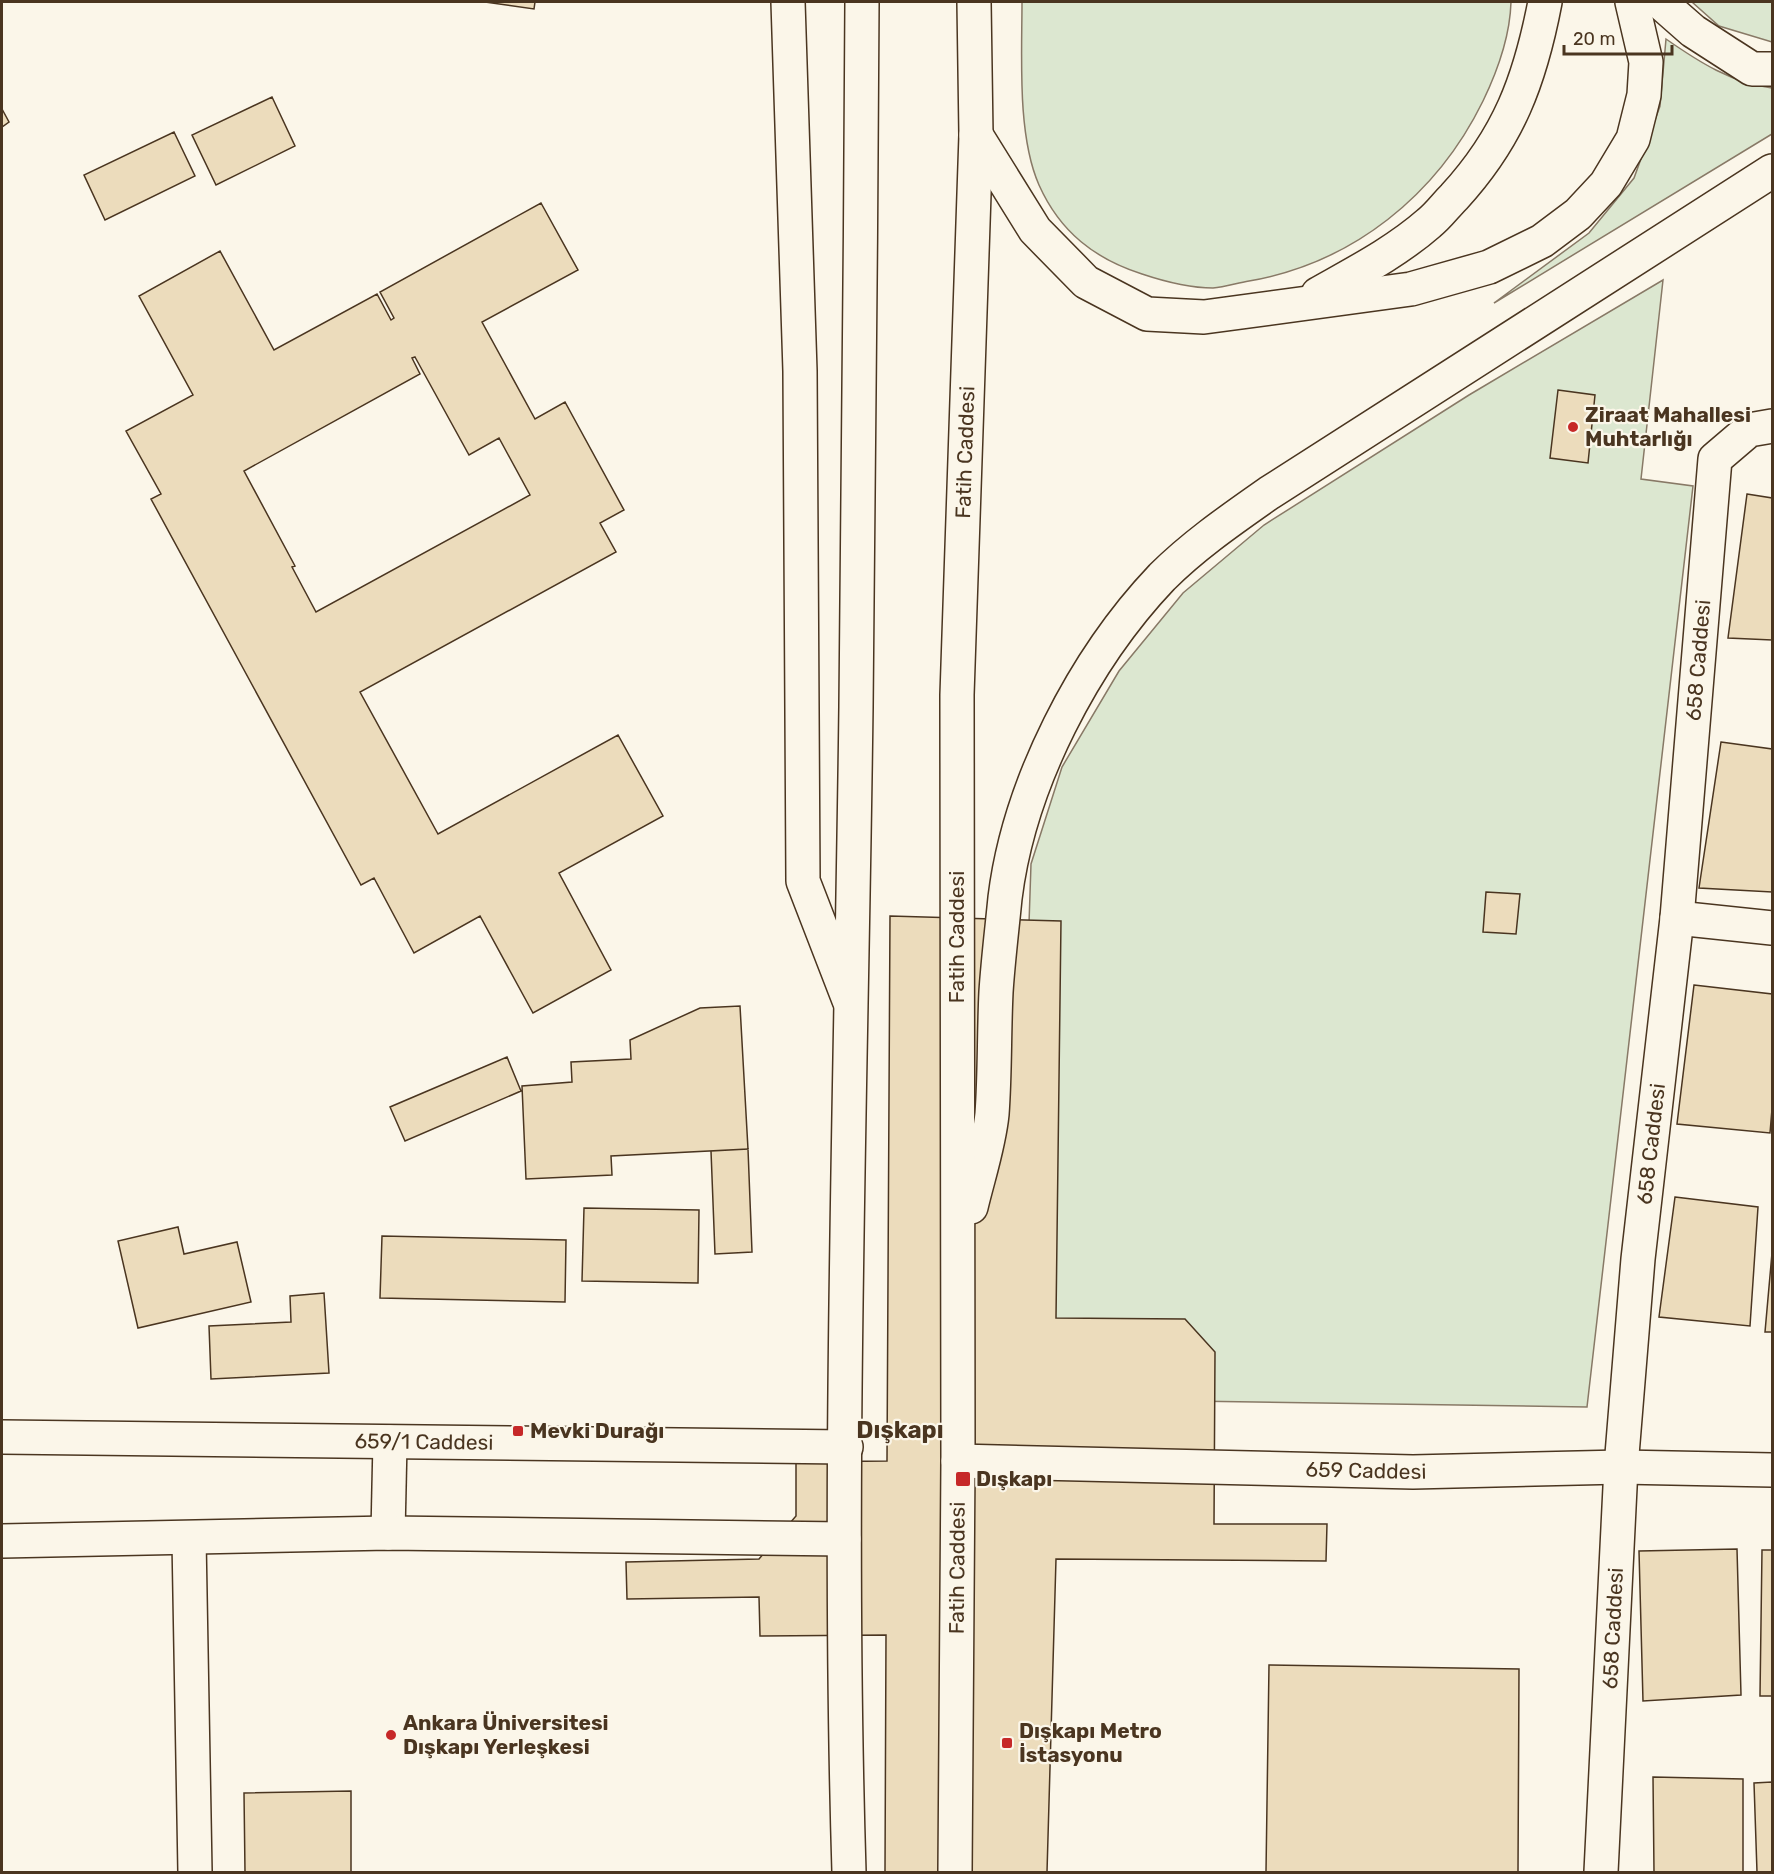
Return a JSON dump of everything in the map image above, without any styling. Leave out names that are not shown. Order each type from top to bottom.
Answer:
[{"type":"main road","points":[[788,2],[800,370],[803,881],[849,1000]]},
{"type":"main road","points":[[849,1872],[844,1539],[849,1000],[856,709],[862,2]]},
{"type":"main road","name":"Fatih Caddesi","points":[[955,1872],[958,1461],[957,695],[976,135],[974,2]]},
{"type":"main road","points":[[1303,303],[1371,264],[1430,223],[1480,168],[1519,100],[1535,53],[1545,2]]},
{"type":"main road","points":[[976,135],[1035,230],[1086,282],[1147,314],[1204,317],[1411,289],[1489,267],[1542,241],[1578,214],[1606,184],[1634,139],[1644,95],[1646,62],[1632,2]]},
{"type":"main road","points":[[1660,2],[1693,31],[1752,69],[1773,69]]},
{"type":"main road","points":[[958,1265],[992,1116],[999,959],[1006,895],[1021,822],[1054,738],[1096,661],[1130,613],[1164,576],[1199,544],[1242,512],[1773,171]]},
{"type":"main road","name":"658 Caddesi","points":[[1601,1872],[1621,1467],[1638,1259],[1677,918],[1714,459],[1761,428]]},
{"type":"main road","points":[[1677,918],[1773,928]]},
{"type":"main road","name":"659/1 Caddesi","points":[[2,1437],[846,1447]]},
{"type":"main road","points":[[388,1533],[390,1442]]},
{"type":"main road","name":"659 Caddesi","points":[[958,1461],[1413,1472],[1621,1467],[1773,1470]]},
{"type":"main road","points":[[2,1541],[189,1539],[388,1533],[844,1539]]},
{"type":"main road","points":[[189,1539],[195,1872]]},
{"type":"green space","points":[[1022,2],[1511,2],[1502,53],[1483,101],[1464,135],[1442,166],[1416,195],[1357,241],[1323,258],[1287,272],[1213,288],[1177,284],[1125,268],[1094,252],[1068,230],[1057,217],[1039,185],[1027,143],[1022,95]]},
{"type":"green space","points":[[1692,2],[1772,2],[1772,42],[1719,26]]},
{"type":"green space","points":[[1666,39],[1716,70],[1743,81],[1772,88],[1772,134],[1494,303],[1589,233],[1634,178],[1660,106]]},
{"type":"green space","points":[[1663,280],[1641,479],[1693,486],[1587,1407],[1056,1399],[1014,1371],[1031,864],[1062,767],[1119,671],[1183,593],[1264,525],[1469,395]]},
{"type":"building","points":[[485,2],[535,2],[534,9]]},
{"type":"building","points":[[272,97],[295,146],[216,185],[192,135]]},
{"type":"building","points":[[2,109],[9,122],[2,127]]},
{"type":"building","points":[[174,132],[195,176],[105,220],[84,175]]},
{"type":"building","points":[[541,203],[578,270],[482,322],[535,419],[565,402],[624,510],[600,523],[616,552],[360,692],[438,834],[618,735],[663,816],[559,873],[611,970],[533,1013],[480,916],[414,953],[374,878],[361,885],[151,499],[161,494],[126,431],[193,395],[139,296],[220,251],[274,350],[377,294],[391,320],[394,318],[380,292]],"holes":[[[415,357],[469,455],[499,438],[530,495],[316,612],[292,567],[295,566],[244,471],[420,374],[412,358]]]},
{"type":"building","name":"Ziraat Mahallesi Muhtarlığı","points":[[1558,390],[1595,395],[1588,463],[1550,458]]},
{"type":"building","points":[[1747,494],[1772,498],[1772,640],[1728,638]]},
{"type":"building","points":[[1721,742],[1772,749],[1772,892],[1699,888]]},
{"type":"building","points":[[1486,892],[1520,894],[1516,934],[1483,932]]},
{"type":"building","points":[[890,916],[1061,921],[1056,1318],[1185,1319],[1215,1352],[1214,1524],[1327,1524],[1326,1561],[1056,1559],[1047,1872],[885,1872],[886,1635],[760,1636],[759,1597],[627,1599],[626,1562],[759,1559],[796,1516],[796,1462],[887,1461]]},
{"type":"building","points":[[1694,985],[1772,994],[1770,1133],[1677,1124]]},
{"type":"building","points":[[740,1006],[748,1149],[611,1156],[612,1175],[526,1179],[522,1086],[572,1082],[571,1062],[631,1059],[630,1040],[700,1008]]},
{"type":"building","points":[[507,1057],[521,1091],[405,1141],[390,1107]]},
{"type":"building","points":[[748,1149],[752,1252],[715,1254],[711,1151]]},
{"type":"building","points":[[1675,1197],[1758,1207],[1750,1326],[1659,1317]]},
{"type":"building","points":[[584,1208],[699,1210],[698,1283],[582,1281]]},
{"type":"building","points":[[178,1227],[184,1254],[237,1242],[251,1302],[138,1328],[118,1241]]},
{"type":"building","points":[[382,1236],[566,1240],[565,1302],[380,1298]]},
{"type":"building","points":[[1772,1253],[1772,1332],[1765,1332]]},
{"type":"building","points":[[324,1293],[329,1373],[211,1379],[209,1326],[291,1322],[290,1296]]},
{"type":"building","points":[[1737,1549],[1741,1695],[1643,1701],[1639,1551]]},
{"type":"building","points":[[1762,1550],[1772,1550],[1772,1696],[1760,1696]]},
{"type":"building","points":[[1269,1665],[1519,1669],[1518,1872],[1266,1872]]},
{"type":"building","points":[[1653,1777],[1743,1779],[1743,1872],[1654,1872]]},
{"type":"building","points":[[1772,1782],[1772,1872],[1757,1872],[1754,1783]]},
{"type":"building","points":[[351,1791],[351,1872],[245,1872],[244,1793]]},
{"type":"place","name":"Ziraat Mahallesi Muhtarlığı","points":[[1573,427]]},
{"type":"place","name":"Mevki Durağı","points":[[518,1431]]},
{"type":"place","name":"Dışkapı","points":[[963,1479]]},
{"type":"place","name":"Ankara Üniversitesi Dışkapı Yerleşkesi","points":[[391,1735]]},
{"type":"place","name":"Dışkapı Metro İstasyonu","points":[[1007,1743]]},
{"type":"district","name":"Dışkapı","points":[[900,1430]]}]
